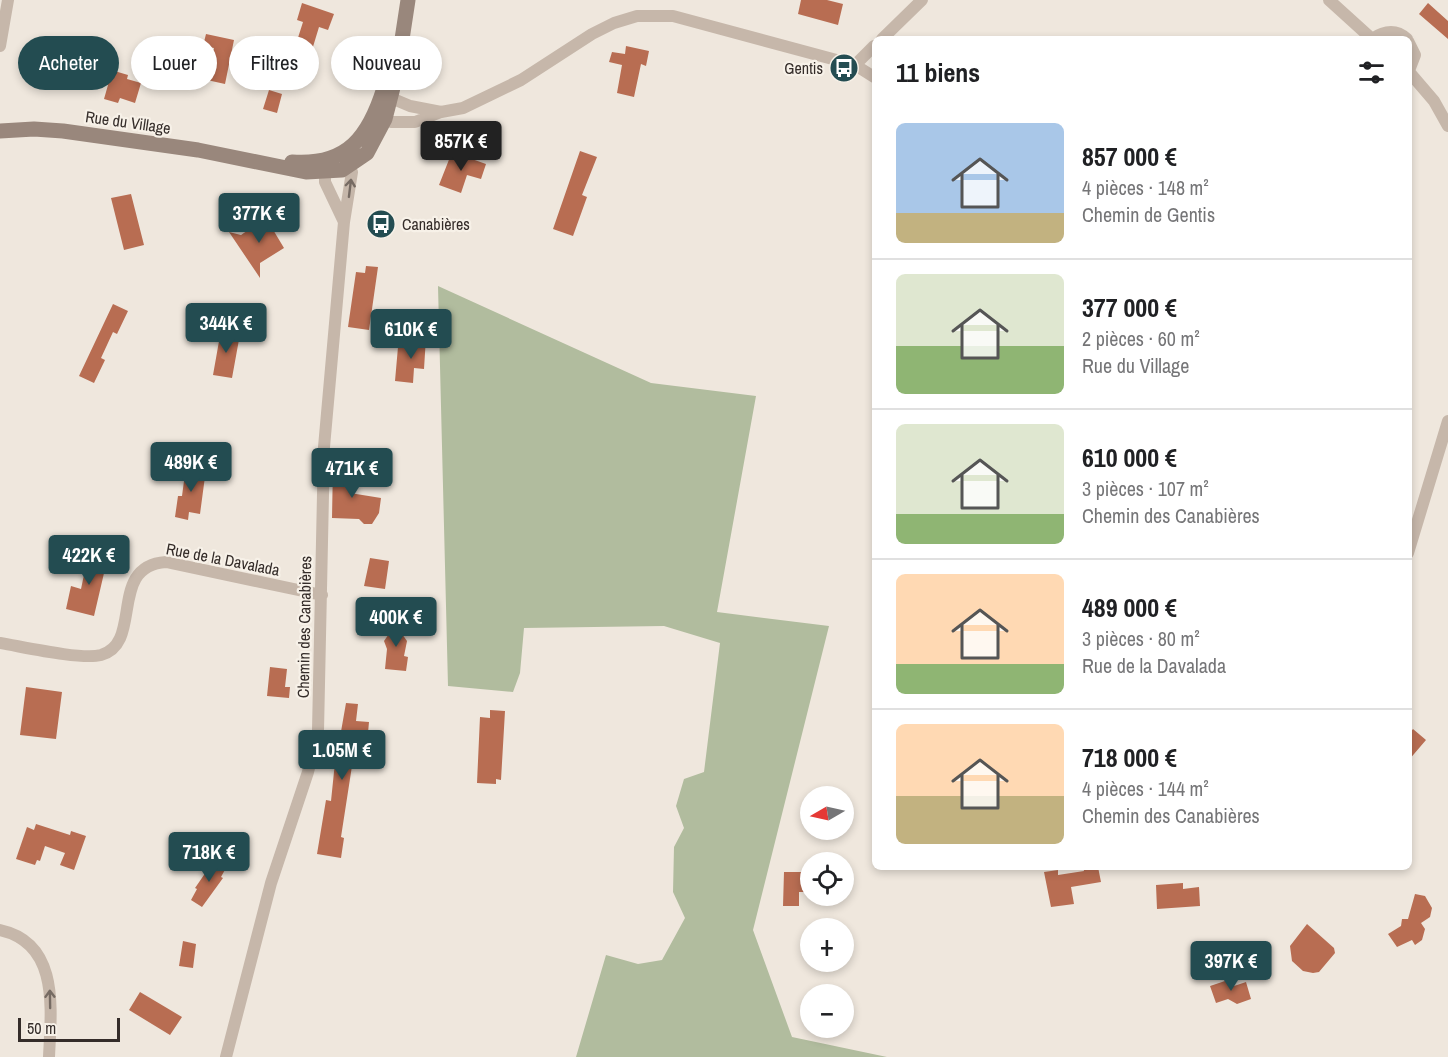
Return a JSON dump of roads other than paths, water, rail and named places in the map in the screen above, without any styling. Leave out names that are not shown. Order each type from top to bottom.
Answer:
[{"type":"street","points":[[0,46],[8,0]]},
{"type":"street","points":[[344,222],[328,192],[334,164],[365,133],[385,107],[408,0]]},
{"type":"street","points":[[885,36],[922,0]]},
{"type":"street","points":[[1329,0],[1369,36]]},
{"type":"street","points":[[385,107],[391,122],[415,122],[441,112],[463,108],[496,94],[592,34],[614,23],[637,16],[673,16],[855,65],[872,76]]},
{"type":"street","points":[[1376,36],[1392,32],[1400,36]]},
{"type":"street","points":[[855,65],[872,48]]},
{"type":"street","points":[[1412,49],[1415,55],[1412,64]]},
{"type":"street","points":[[1412,76],[1434,101],[1448,126]]},
{"type":"street","points":[[385,107],[417,108],[441,112]]},
{"type":"street","name":"Rue du Village","points":[[0,131],[34,129],[63,131],[250,159],[334,164]]},
{"type":"street","name":"Chemin des Canabières","points":[[226,1057],[271,883],[308,772],[318,731],[324,447],[344,222],[351,182],[334,164]]},
{"type":"street","points":[[1412,540],[1448,421]]},
{"type":"street","name":"Rue de la Davalada","points":[[0,643],[80,655],[99,656],[111,651],[119,641],[133,582],[141,568],[153,563],[166,562],[322,595]]},
{"type":"street","points":[[0,930],[23,939],[34,949],[44,965],[51,993],[49,1057]]},
{"type":"place","name":"Gentis","points":[[844,68]]},
{"type":"place","name":"Canabières","points":[[381,224]]}]
